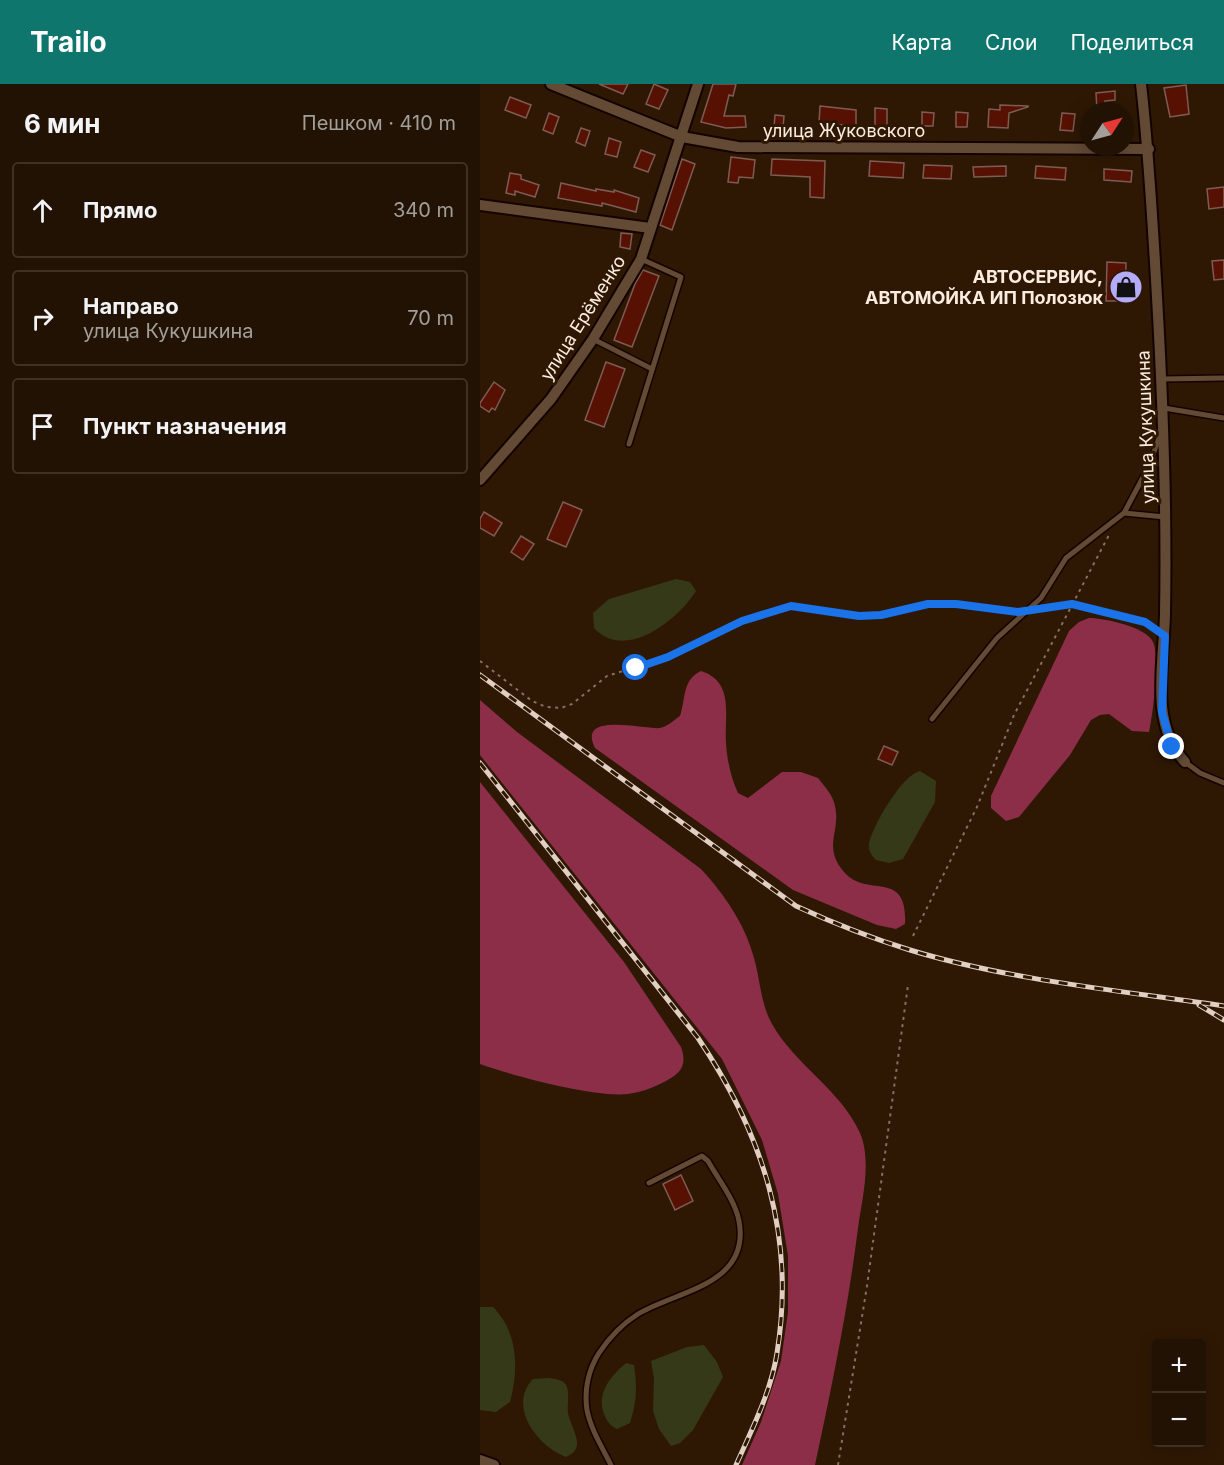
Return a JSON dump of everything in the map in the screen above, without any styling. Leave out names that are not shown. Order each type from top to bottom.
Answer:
[{"type":"street","name":"улица Жуковского","points":[[550,84],[682,137],[738,147],[1149,149]]},
{"type":"street","name":"улица Ерёменко","points":[[480,480],[551,399],[593,339],[641,258],[698,84]]},
{"type":"street","name":"улица Кукушкина","points":[[1141,84],[1149,149],[1164,408],[1166,517],[1162,712],[1172,747],[1185,762]]},
{"type":"street","points":[[480,205],[650,228]]},
{"type":"street","points":[[480,1460],[494,1465]]},
{"type":"lane","points":[[629,444],[681,277],[641,258]]},
{"type":"lane","points":[[593,339],[652,369]]},
{"type":"lane","points":[[1162,379],[1224,378]]},
{"type":"lane","points":[[1164,408],[1224,418]]},
{"type":"lane","points":[[932,719],[998,638],[1041,598],[1066,558],[1124,513],[1149,466],[1164,421]]},
{"type":"lane","points":[[1124,513],[1166,517]]},
{"type":"lane","points":[[1185,762],[1200,773],[1224,783]]},
{"type":"lane","points":[[611,1465],[591,1424],[587,1407],[588,1378],[593,1362],[622,1325],[637,1315],[710,1283],[730,1263],[740,1239],[736,1209],[708,1161],[702,1156],[649,1183]]},
{"type":"path","points":[[913,936],[977,807],[1014,715],[1111,532]]},
{"type":"path","points":[[480,661],[532,701],[546,707],[561,708],[572,704],[607,676],[668,657],[742,621],[791,606],[859,616],[881,615],[928,604],[956,604],[1018,612],[1072,604],[1145,622],[1165,636]]},
{"type":"path","points":[[838,1465],[867,1286],[908,985]]},
{"type":"shaded area","points":[[676,579],[690,582],[696,591],[677,614],[650,633],[635,639],[620,641],[607,637],[594,628],[593,613],[609,599]]},
{"type":"shaded area","points":[[1089,618],[1134,628],[1143,632],[1153,642],[1156,673],[1149,732],[1132,731],[1109,714],[1100,715],[1091,720],[1070,755],[1019,817],[1006,821],[991,808],[991,796],[1069,631],[1079,622]]},
{"type":"shaded area","points":[[701,671],[712,676],[723,691],[726,701],[727,756],[738,793],[748,798],[782,772],[801,772],[818,778],[831,795],[835,806],[836,824],[833,847],[838,863],[853,880],[893,890],[900,896],[904,907],[905,924],[896,929],[877,925],[793,890],[595,748],[592,737],[595,730],[604,726],[660,728],[680,716],[688,684]]},
{"type":"shaded area","points":[[480,700],[517,732],[701,869],[710,879],[726,899],[745,933],[754,958],[765,1009],[772,1024],[793,1052],[830,1090],[852,1118],[860,1133],[864,1144],[866,1168],[864,1193],[844,1317],[815,1465],[742,1465],[761,1422],[781,1361],[788,1312],[788,1256],[778,1194],[762,1140],[722,1059],[480,755]]},
{"type":"shaded area","points":[[920,771],[936,781],[935,802],[903,859],[889,863],[876,860],[870,852],[869,843],[876,825],[889,802],[905,781]]},
{"type":"shaded area","points":[[480,782],[624,962],[681,1047],[683,1065],[679,1072],[671,1078],[639,1092],[596,1093],[554,1085],[480,1064]]},
{"type":"shaded area","points":[[480,1307],[493,1307],[501,1317],[512,1339],[514,1352],[515,1377],[510,1402],[496,1412],[480,1410]]},
{"type":"shaded area","points":[[704,1345],[717,1362],[723,1377],[693,1430],[680,1443],[671,1446],[659,1429],[653,1411],[654,1379],[651,1361],[687,1347]]},
{"type":"shaded area","points":[[626,1363],[634,1365],[635,1401],[630,1423],[617,1429],[605,1417],[602,1399],[610,1379]]},
{"type":"shaded area","points":[[549,1378],[565,1383],[567,1388],[568,1413],[577,1443],[573,1453],[566,1457],[555,1452],[536,1435],[524,1413],[523,1401],[526,1390],[533,1379]]},
{"type":"building","points":[[599,84],[628,84],[623,94]]},
{"type":"building","points":[[654,84],[668,90],[659,109],[646,104]]},
{"type":"building","points":[[713,84],[736,84],[733,96],[729,95],[724,116],[745,116],[746,127],[726,128],[701,122]]},
{"type":"building","points":[[1186,85],[1189,114],[1170,117],[1164,88]]},
{"type":"building","points":[[1115,91],[1115,100],[1096,102],[1096,93]]},
{"type":"building","points":[[510,97],[531,105],[526,118],[505,110]]},
{"type":"building","points":[[1000,105],[1028,107],[1009,113],[1008,128],[988,127],[989,109],[1000,110]]},
{"type":"building","points":[[820,106],[856,110],[856,126],[819,123]]},
{"type":"building","points":[[875,108],[887,109],[887,128],[875,127]]},
{"type":"building","points":[[922,112],[934,113],[933,126],[922,126]]},
{"type":"building","points":[[956,112],[968,113],[967,127],[956,127]]},
{"type":"building","points":[[549,113],[559,117],[553,134],[543,130]]},
{"type":"building","points":[[1062,113],[1075,114],[1073,131],[1060,130]]},
{"type":"building","points":[[775,115],[784,116],[783,128],[774,127]]},
{"type":"building","points":[[581,128],[590,131],[585,146],[576,142]]},
{"type":"building","points":[[609,138],[621,142],[617,157],[605,154]]},
{"type":"building","points":[[641,150],[655,155],[648,172],[634,167]]},
{"type":"building","points":[[731,157],[755,160],[753,178],[739,177],[738,183],[728,182]]},
{"type":"building","points":[[682,159],[695,164],[672,230],[660,225]]},
{"type":"building","points":[[772,159],[825,161],[824,198],[810,197],[810,177],[771,175]]},
{"type":"building","points":[[870,161],[904,163],[903,178],[869,176]]},
{"type":"building","points":[[924,165],[952,166],[951,179],[923,178]]},
{"type":"building","points":[[1006,166],[1006,176],[974,177],[973,167]]},
{"type":"building","points":[[1036,166],[1066,168],[1065,180],[1035,178]]},
{"type":"building","points":[[1104,169],[1132,171],[1131,182],[1104,180]]},
{"type":"building","points":[[510,173],[521,175],[521,179],[539,185],[535,197],[515,191],[515,195],[506,193]]},
{"type":"building","points":[[561,183],[596,191],[596,189],[614,192],[614,190],[639,198],[636,212],[602,203],[602,206],[558,198]]},
{"type":"building","points":[[1224,187],[1224,207],[1209,209],[1207,189]]},
{"type":"building","points":[[621,233],[632,234],[630,249],[620,247]]},
{"type":"building","points":[[1224,260],[1224,279],[1214,280],[1212,261]]},
{"type":"building","points":[[1107,262],[1126,263],[1125,301],[1106,301]]},
{"type":"building","points":[[643,270],[659,276],[632,347],[614,340],[635,284]]},
{"type":"building","points":[[606,362],[625,369],[604,427],[585,420]]},
{"type":"building","points":[[494,382],[505,390],[495,410],[492,408],[489,412],[480,406],[480,403]]},
{"type":"building","points":[[563,502],[582,510],[566,547],[547,539]]},
{"type":"building","points":[[484,512],[502,523],[494,536],[480,528],[480,519]]},
{"type":"building","points":[[521,536],[534,544],[523,560],[511,552]]},
{"type":"building","points":[[884,746],[898,752],[892,765],[878,759]]},
{"type":"building","points":[[681,1175],[693,1201],[675,1210],[663,1184]]},
{"type":"railway","points":[[480,675],[796,906],[852,930],[947,960],[1066,984],[1224,1006]]},
{"type":"railway","points":[[480,763],[698,1038],[721,1074],[757,1149],[769,1188],[777,1227],[782,1268],[782,1310],[777,1353],[770,1382],[736,1465]]},
{"type":"railway","points":[[1199,1005],[1224,1020]]},
{"type":"place","name":"АВТОСЕРВИС, АВТОМОЙКА ИП Полозюк","points":[[1126,287]]},
{"type":"route","points":[[636,668],[668,657],[742,621],[791,606],[859,616],[881,615],[928,604],[956,604],[1018,612],[1039,607],[1072,604],[1145,622],[1165,636],[1162,712],[1172,747]]}]
